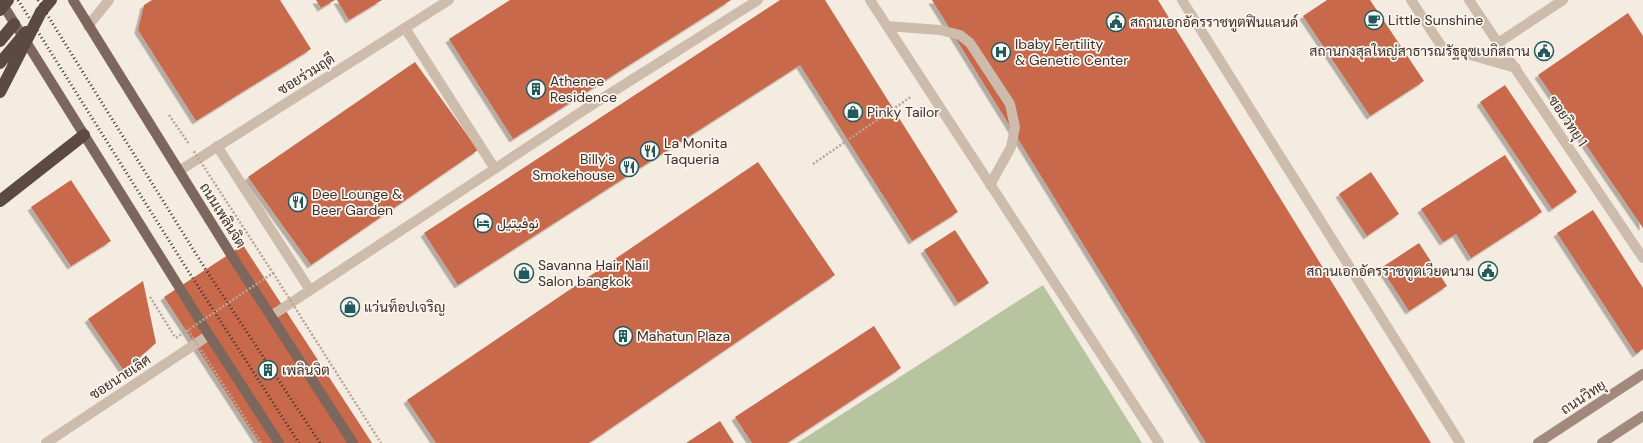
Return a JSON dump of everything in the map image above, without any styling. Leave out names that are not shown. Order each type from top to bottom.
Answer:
[{"type":"highway","points":[[0,10],[8,0]]},
{"type":"highway","points":[[0,64],[52,0]]},
{"type":"highway","points":[[0,92],[42,12]]},
{"type":"highway","points":[[0,41],[14,24]]},
{"type":"highway","points":[[0,200],[84,135]]},
{"type":"main road","points":[[0,0],[209,335],[279,443]]},
{"type":"main road","name":"ถนนเพลินจิต","points":[[73,0],[179,171],[353,443]]},
{"type":"main road","name":"ถนนวิทยุ","points":[[1538,443],[1643,374]]},
{"type":"main road","points":[[1602,443],[1643,416]]},
{"type":"street","points":[[88,26],[109,0]]},
{"type":"street","name":"ซอยร่วมฤดี","points":[[179,171],[449,0]]},
{"type":"street","points":[[271,316],[584,110],[758,0]]},
{"type":"street","points":[[870,0],[1159,443]]},
{"type":"street","points":[[1182,0],[1460,443]]},
{"type":"street","points":[[1411,0],[1442,47],[1516,68]]},
{"type":"street","name":"ซอยวิทยุ 1","points":[[1469,0],[1643,258]]},
{"type":"street","points":[[1498,43],[1563,0]]},
{"type":"street","points":[[887,26],[940,30],[960,35],[970,43],[1010,104],[1015,126],[1011,147],[990,185]]},
{"type":"street","points":[[405,28],[495,169]]},
{"type":"street","points":[[217,146],[310,290]]},
{"type":"street","name":"ซอยนายเลิศ","points":[[46,443],[209,335]]},
{"type":"path","points":[[813,164],[926,87]]},
{"type":"path","points":[[169,115],[273,273],[381,443]]},
{"type":"path","points":[[150,297],[176,338],[273,273]]},
{"type":"path","points":[[188,330],[261,443]]},
{"type":"green space","points":[[1043,285],[1142,443],[797,443]]},
{"type":"building","points":[[152,0],[280,0],[311,49],[196,121],[138,30],[144,5]]},
{"type":"building","points":[[316,0],[335,0],[321,8]]},
{"type":"building","points":[[337,0],[382,0],[349,20]]},
{"type":"building","name":"Athenee Residence","points":[[510,0],[731,0],[513,139],[449,39]]},
{"type":"building","points":[[780,0],[825,0],[958,212],[912,241],[800,65],[458,285],[424,233]]},
{"type":"building","points":[[932,0],[1158,0],[1431,443],[1206,443]]},
{"type":"building","points":[[1327,0],[1370,0],[1424,81],[1370,116],[1303,16]]},
{"type":"building","points":[[1628,13],[1643,36],[1643,228],[1538,75]]},
{"type":"building","points":[[415,62],[478,150],[311,265],[248,177]]},
{"type":"building","points":[[1505,85],[1577,192],[1552,209],[1480,102]]},
{"type":"building","points":[[1505,155],[1542,212],[1471,258],[1456,234],[1443,242],[1421,209]]},
{"type":"building","name":"Mahatun Plaza","points":[[758,162],[835,275],[589,443],[436,443],[407,400]]},
{"type":"building","points":[[1371,172],[1399,214],[1367,236],[1339,194]]},
{"type":"building","points":[[71,180],[111,241],[71,266],[31,207]]},
{"type":"building","points":[[1593,210],[1643,288],[1643,349],[1636,354],[1557,233]]},
{"type":"building","points":[[955,230],[989,283],[958,303],[924,250]]},
{"type":"building","points":[[1419,243],[1447,286],[1409,311],[1381,268]]},
{"type":"building","name":"เพลินจิต","points":[[243,245],[372,443],[259,443],[164,297]]},
{"type":"building","points":[[143,281],[156,343],[124,371],[88,319]]},
{"type":"building","points":[[874,326],[901,368],[787,443],[752,443],[735,417]]},
{"type":"building","points":[[720,421],[734,443],[686,443]]},
{"type":"railway","points":[[18,0],[185,266],[299,443]]},
{"type":"railway","points":[[38,0],[206,270],[320,443]]},
{"type":"place","name":"Little Sunshine","points":[[1374,20]]},
{"type":"place","name":"สถานเอกอัครราชทูตฟินแลนด์","points":[[1116,22]]},
{"type":"place","name":"สถานกงสุลใหญ่สาธารณรัฐอุซเบกิสถาน","points":[[1544,51]]},
{"type":"place","name":"Ibaby Fertility & Genetic Center","points":[[1001,52]]},
{"type":"place","name":"Athenee Residence","points":[[536,89]]},
{"type":"place","name":"Pinky Tailor","points":[[853,112]]},
{"type":"place","name":"La Monita Taqueria","points":[[650,151]]},
{"type":"place","name":"Billy's Smokehouse","points":[[629,167]]},
{"type":"place","name":"Dee Lounge & Beer Garden","points":[[298,202]]},
{"type":"place","name":"نوفيتيل","points":[[483,223]]},
{"type":"place","name":"สถานเอกอัครราชทูตเวียดนาม","points":[[1488,271]]},
{"type":"place","name":"Savanna Hair Nail Salon bangkok","points":[[524,273]]},
{"type":"place","name":"แว่นท็อปเจริญ","points":[[350,307]]},
{"type":"place","name":"Mahatun Plaza","points":[[623,336]]},
{"type":"place","name":"เพลินจิต","points":[[268,370]]}]
